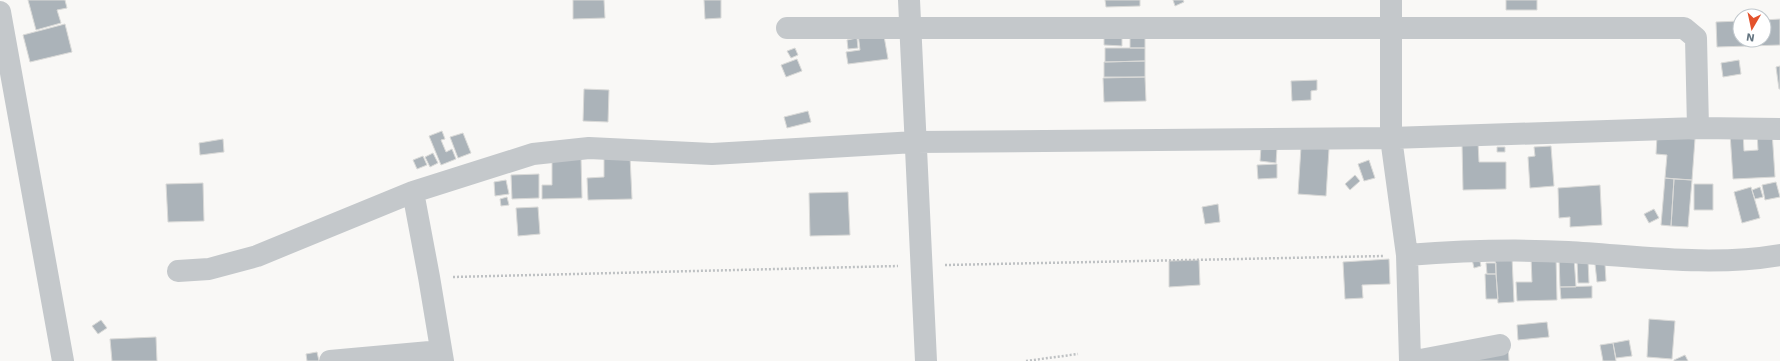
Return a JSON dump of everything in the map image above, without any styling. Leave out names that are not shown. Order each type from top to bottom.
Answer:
[{"type":"street","points":[[909,0],[926,361]]},
{"type":"street","points":[[1391,0],[1391,138],[1407,255],[1410,361]]},
{"type":"street","points":[[0,12],[62,361]]},
{"type":"street","points":[[787,28],[1684,28],[1696,38],[1698,128]]},
{"type":"street","points":[[178,271],[209,269],[257,256],[412,192],[533,154],[589,148],[712,154],[915,142],[1391,138],[1698,128],[1780,129]]},
{"type":"street","points":[[330,361],[442,356],[412,192]]},
{"type":"street","points":[[1407,255],[1467,251],[1566,252],[1700,261],[1758,259],[1780,255]]},
{"type":"street","points":[[1415,361],[1500,345]]},
{"type":"path","points":[[1026,361],[1078,354]]},
{"type":"building","points":[[28,0],[65,0],[67,8],[57,10],[61,23],[36,30]]},
{"type":"building","points":[[573,0],[604,0],[605,18],[573,19]]},
{"type":"building","points":[[704,0],[721,0],[721,18],[705,19]]},
{"type":"building","points":[[1105,0],[1140,0],[1140,6],[1106,7]]},
{"type":"building","points":[[1173,0],[1183,0],[1184,2],[1175,6]]},
{"type":"building","points":[[1506,0],[1537,0],[1537,10],[1506,10]]},
{"type":"building","points":[[1780,19],[1780,45],[1772,45],[1772,20]]},
{"type":"building","points":[[1732,21],[1732,47],[1717,47],[1716,22]]},
{"type":"building","points":[[65,24],[72,52],[30,62],[23,35]]},
{"type":"building","points":[[1104,30],[1122,30],[1122,46],[1104,45]]},
{"type":"building","points":[[858,33],[884,36],[888,59],[848,64],[846,52],[860,50]]},
{"type":"building","points":[[1130,35],[1145,35],[1145,48],[1130,48]]},
{"type":"building","points":[[857,38],[858,48],[848,49],[847,40]]},
{"type":"building","points":[[795,48],[798,55],[791,58],[787,51]]},
{"type":"building","points":[[1105,48],[1145,48],[1145,61],[1105,62]]},
{"type":"building","points":[[797,59],[802,71],[786,77],[781,65]]},
{"type":"building","points":[[1739,60],[1741,74],[1723,77],[1721,63]]},
{"type":"building","points":[[1145,61],[1145,77],[1104,77],[1104,62]]},
{"type":"building","points":[[1780,66],[1780,89],[1779,89],[1776,67]]},
{"type":"building","points":[[1145,77],[1146,101],[1104,102],[1103,78]]},
{"type":"building","points":[[1317,80],[1317,90],[1311,91],[1311,100],[1292,101],[1291,81]]},
{"type":"building","points":[[584,89],[609,90],[608,122],[583,121]]},
{"type":"building","points":[[808,111],[811,122],[787,128],[784,117]]},
{"type":"building","points":[[442,131],[445,139],[441,140],[446,152],[452,149],[456,159],[441,165],[429,136]]},
{"type":"building","points":[[1772,131],[1775,177],[1733,179],[1730,133],[1743,132],[1744,151],[1758,150],[1757,132]]},
{"type":"building","points":[[463,133],[471,153],[458,158],[450,137]]},
{"type":"building","points":[[1657,136],[1695,139],[1692,180],[1665,178],[1667,155],[1656,154]]},
{"type":"building","points":[[223,139],[224,152],[200,155],[199,143]]},
{"type":"building","points":[[1478,142],[1479,162],[1506,162],[1506,189],[1463,190],[1462,143]]},
{"type":"building","points":[[1551,146],[1554,186],[1530,188],[1528,157],[1535,156],[1534,147]]},
{"type":"building","points":[[1261,147],[1277,148],[1276,163],[1260,161]]},
{"type":"building","points":[[1301,147],[1329,149],[1326,196],[1298,194]]},
{"type":"building","points":[[1497,147],[1505,147],[1505,152],[1497,152]]},
{"type":"building","points":[[433,153],[438,163],[430,167],[425,157]]},
{"type":"building","points":[[423,156],[427,165],[417,169],[413,160]]},
{"type":"building","points":[[630,156],[632,199],[588,200],[587,178],[604,177],[604,157]]},
{"type":"building","points":[[581,158],[582,198],[542,199],[542,185],[552,185],[552,159]]},
{"type":"building","points":[[1369,160],[1375,178],[1364,181],[1358,164]]},
{"type":"building","points":[[1277,164],[1277,178],[1258,179],[1257,165]]},
{"type":"building","points":[[539,174],[539,198],[512,199],[511,175]]},
{"type":"building","points":[[1355,175],[1360,181],[1350,190],[1345,184]]},
{"type":"building","points":[[1665,178],[1674,179],[1671,226],[1661,225]]},
{"type":"building","points":[[1674,179],[1692,180],[1688,227],[1671,226]]},
{"type":"building","points":[[506,180],[509,194],[495,196],[494,182]]},
{"type":"building","points":[[1776,182],[1780,197],[1765,200],[1762,185]]},
{"type":"building","points":[[203,183],[204,221],[168,222],[166,184]]},
{"type":"building","points":[[1694,184],[1713,184],[1713,210],[1694,210]]},
{"type":"building","points":[[1600,185],[1602,225],[1570,227],[1570,217],[1559,218],[1558,188]]},
{"type":"building","points":[[1751,187],[1760,218],[1742,223],[1734,192]]},
{"type":"building","points":[[1760,187],[1763,197],[1755,199],[1752,190]]},
{"type":"building","points":[[848,192],[850,235],[810,236],[809,193]]},
{"type":"building","points":[[507,197],[509,205],[501,206],[500,199]]},
{"type":"building","points":[[1218,204],[1220,222],[1205,224],[1202,207]]},
{"type":"building","points":[[538,207],[540,234],[518,236],[516,208]]},
{"type":"building","points":[[1654,209],[1659,218],[1649,223],[1644,214]]},
{"type":"building","points":[[1556,256],[1557,300],[1517,301],[1516,282],[1532,282],[1531,257]]},
{"type":"building","points":[[1479,257],[1481,266],[1474,268],[1472,259]]},
{"type":"building","points":[[1512,257],[1514,302],[1498,303],[1495,258]]},
{"type":"building","points":[[1559,257],[1574,257],[1576,287],[1560,287]]},
{"type":"building","points":[[1389,259],[1390,284],[1362,285],[1363,298],[1345,299],[1343,262]]},
{"type":"building","points":[[1199,260],[1200,285],[1169,287],[1169,261]]},
{"type":"building","points":[[1577,260],[1588,260],[1589,283],[1578,283]]},
{"type":"building","points":[[1486,263],[1496,263],[1496,274],[1487,274]]},
{"type":"building","points":[[1595,264],[1605,264],[1606,281],[1597,282]]},
{"type":"building","points":[[1485,274],[1496,274],[1498,299],[1486,299]]},
{"type":"building","points":[[1592,286],[1592,298],[1561,299],[1560,287]]},
{"type":"building","points":[[1649,319],[1675,321],[1672,359],[1647,357]]},
{"type":"building","points":[[101,320],[107,328],[98,334],[92,326]]},
{"type":"building","points":[[1547,322],[1549,337],[1518,340],[1517,325]]},
{"type":"building","points":[[156,337],[157,361],[112,361],[110,339]]},
{"type":"building","points":[[1629,340],[1632,356],[1616,358],[1613,343]]},
{"type":"building","points":[[1613,343],[1616,361],[1603,361],[1600,345]]},
{"type":"building","points":[[1508,346],[1509,361],[1462,361]]},
{"type":"building","points":[[317,352],[319,361],[307,361],[306,354]]},
{"type":"building","points":[[1685,355],[1688,361],[1674,361],[1674,360]]}]
